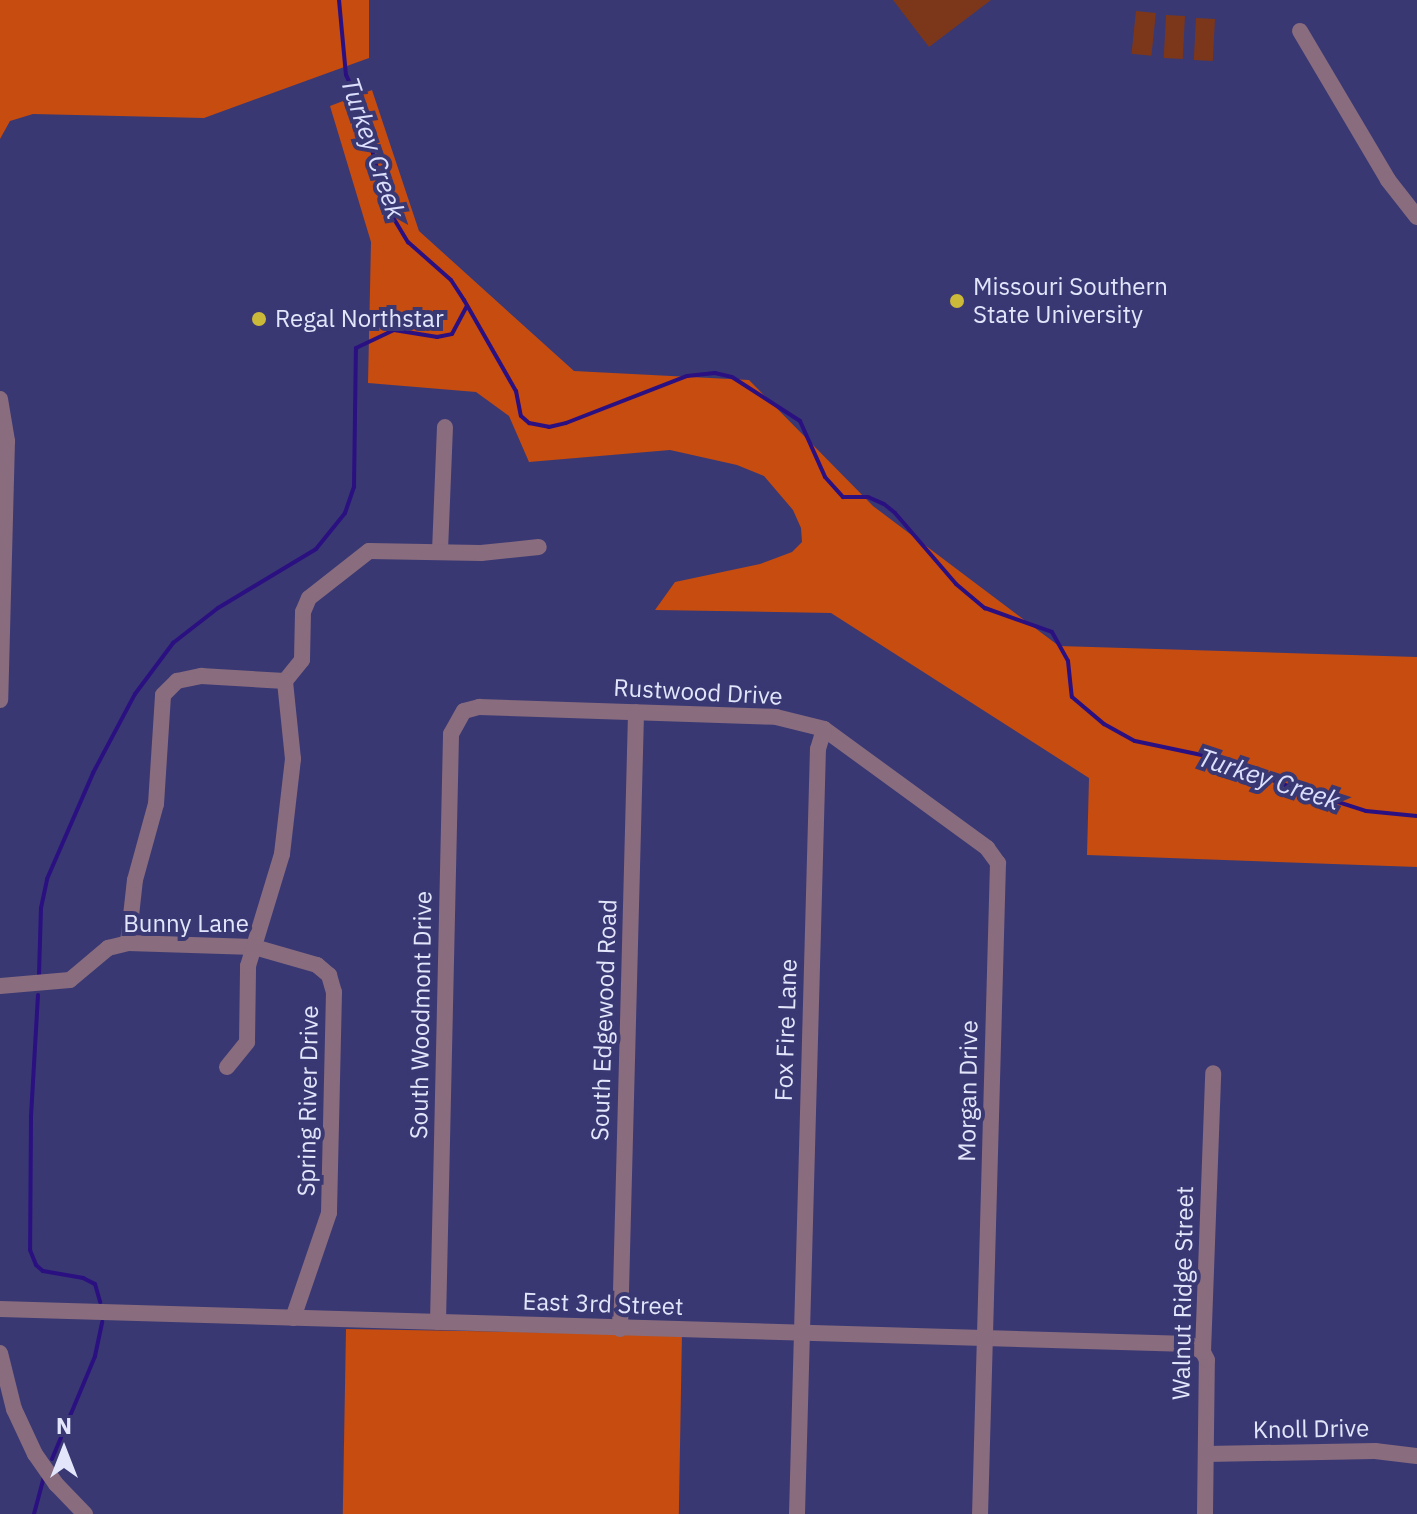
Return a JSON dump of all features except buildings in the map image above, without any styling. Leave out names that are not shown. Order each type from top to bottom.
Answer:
[{"type":"street","points":[[1300,31],[1388,180],[1417,217]]},
{"type":"street","points":[[0,399],[7,441],[0,700]]},
{"type":"street","points":[[440,551],[445,427]]},
{"type":"street","points":[[227,1067],[247,1042],[248,966],[282,854],[293,759],[285,681],[302,660],[303,612],[309,598],[369,551],[481,553],[539,547]]},
{"type":"street","points":[[128,943],[135,880],[156,804],[163,695],[177,681],[201,676],[285,681]]},
{"type":"street","name":"Rustwood Drive","points":[[464,711],[479,707],[776,717],[824,729],[987,848]]},
{"type":"street","name":"South Woodmont Drive","points":[[438,1322],[451,734],[464,711]]},
{"type":"street","name":"South Edgewood Road","points":[[620,1329],[636,712]]},
{"type":"street","name":"Fox Fire Lane","points":[[797,1514],[818,749],[824,729]]},
{"type":"street","name":"Morgan Drive","points":[[980,1514],[998,863],[987,848]]},
{"type":"street","name":"Bunny Lane","points":[[0,986],[70,980],[108,948],[128,943],[254,947],[317,965],[329,975]]},
{"type":"street","name":"Spring River Drive","points":[[293,1318],[329,1213],[334,992],[329,975]]},
{"type":"street","name":"Walnut Ridge Street","points":[[1205,1514],[1207,1360],[1203,1352],[1213,1073]]},
{"type":"street","name":"East 3rd Street","points":[[0,1309],[1189,1344],[1203,1352]]},
{"type":"street","points":[[0,1353],[14,1409],[35,1454],[56,1484],[85,1514]]},
{"type":"street","name":"Knoll Drive","points":[[1206,1454],[1375,1451],[1417,1456]]},
{"type":"shaded area","points":[[0,0],[369,0],[369,58],[204,118],[33,114],[10,121],[0,139]]},
{"type":"shaded area","points":[[893,0],[991,0],[929,47]]},
{"type":"shaded area","points":[[1136,11],[1156,13],[1151,56],[1132,54]]},
{"type":"shaded area","points":[[1166,15],[1185,16],[1183,59],[1164,58]]},
{"type":"shaded area","points":[[1196,18],[1215,19],[1213,61],[1194,60]]},
{"type":"shaded area","points":[[372,90],[419,231],[574,371],[749,380],[873,506],[1059,646],[1417,657],[1417,867],[1087,855],[1089,778],[831,613],[655,610],[675,582],[760,564],[792,552],[802,542],[801,528],[793,510],[764,476],[737,465],[670,450],[529,462],[509,416],[476,392],[368,383],[371,242],[330,106]]},
{"type":"shaded area","points":[[346,1329],[682,1335],[679,1514],[343,1514]]},
{"type":"waterway","name":"Turkey Creek","points":[[339,0],[346,75],[359,102],[388,209],[408,242],[451,280],[516,391],[521,416],[529,423],[549,427],[566,423],[687,376],[715,373],[732,377],[800,421],[825,477],[843,497],[868,497],[884,504],[956,584],[985,608],[1052,632],[1068,661],[1072,697],[1104,724],[1135,741],[1235,762],[1279,783],[1366,811],[1417,816]]},
{"type":"waterway","points":[[39,975],[41,908],[47,879],[93,773],[135,694],[173,643],[218,608],[316,549],[345,513],[354,487],[356,348],[394,330],[437,337],[452,334],[467,306]]},
{"type":"waterway","points":[[38,995],[31,1118],[30,1250],[36,1265],[43,1271],[83,1278],[95,1284],[100,1302]]},
{"type":"waterway","points":[[52,1459],[95,1356],[102,1322]]},
{"type":"waterway","points":[[34,1514],[44,1477]]},
{"type":"place","name":"Missouri Southern State University","points":[[957,301]]},
{"type":"place","name":"Regal Northstar","points":[[259,319]]}]
